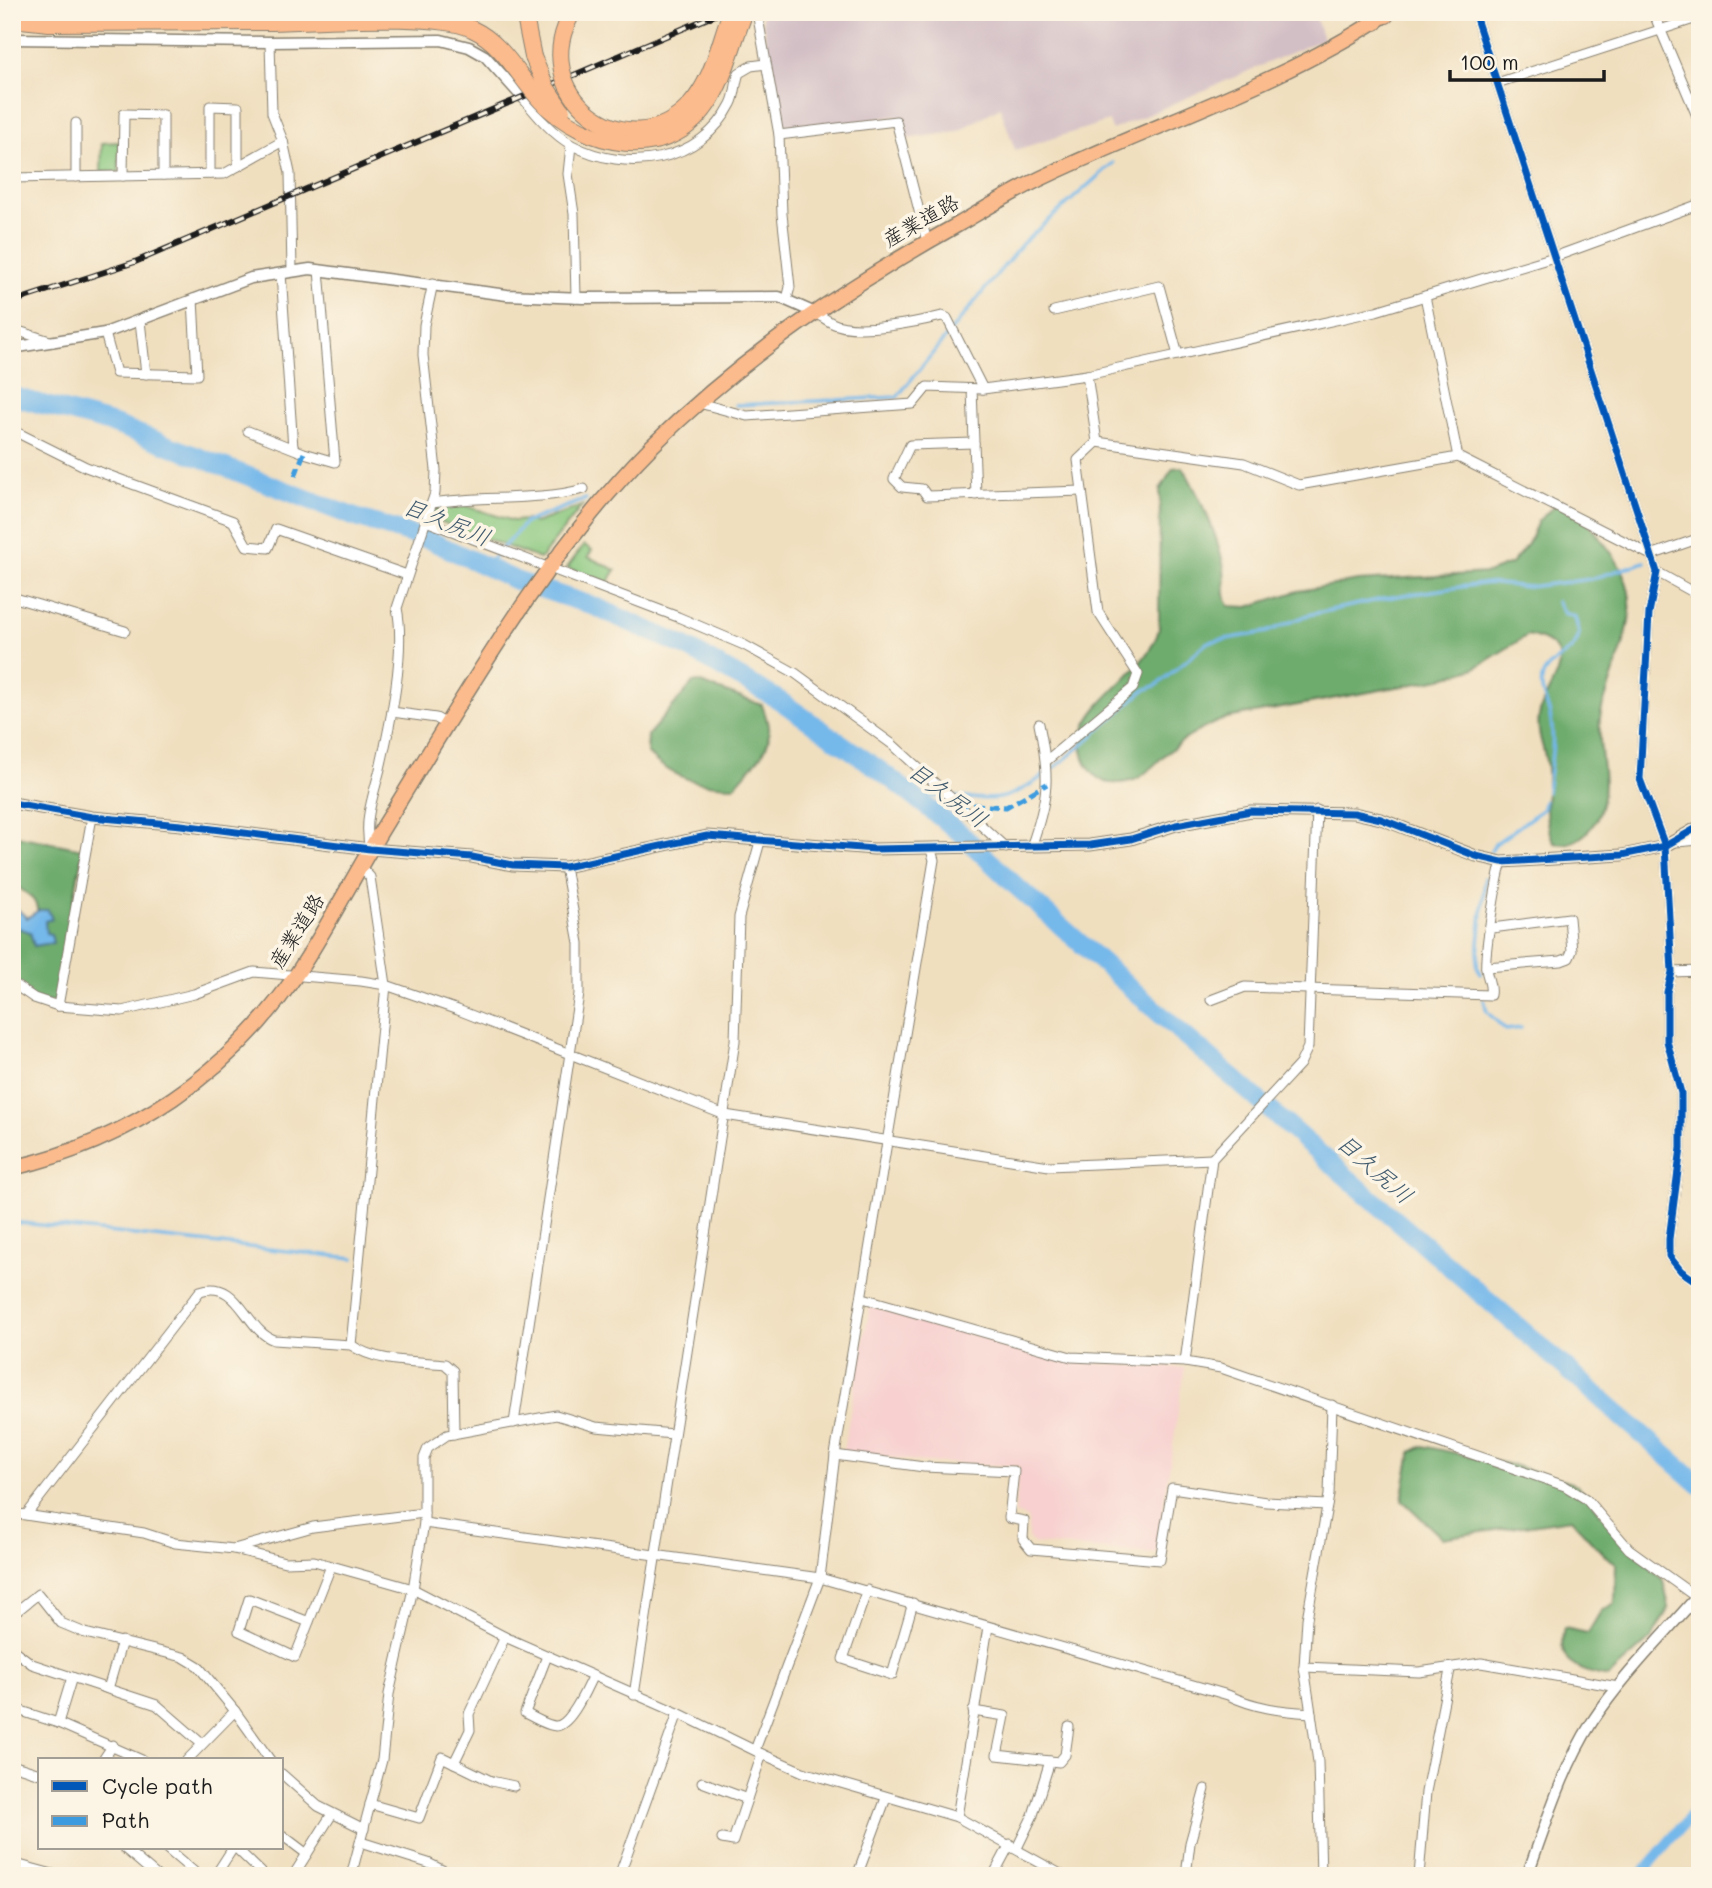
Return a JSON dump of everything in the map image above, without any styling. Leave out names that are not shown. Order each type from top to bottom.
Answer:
[{"type":"highway","points":[[12,18],[217,12]]},
{"type":"highway","points":[[524,12],[533,57],[552,99],[580,128],[607,141]]},
{"type":"highway","points":[[573,12],[561,38],[561,71],[574,99],[598,121],[627,130],[643,130],[670,121],[691,104],[707,79],[731,12]]},
{"type":"highway","points":[[12,18],[49,23],[432,21],[461,25],[495,45],[553,113],[580,131],[607,141],[639,144],[671,135],[696,119],[720,81],[745,12]]},
{"type":"main road","name":"産業道路","points":[[12,1168],[100,1140],[168,1102],[222,1061],[251,1032],[296,976],[370,849],[547,568],[650,448],[699,402],[813,312],[927,242],[1044,176],[1321,56],[1381,15]]},
{"type":"street","points":[[757,12],[779,135],[782,214],[790,287],[788,299]]},
{"type":"street","points":[[1653,12],[1700,123]]},
{"type":"street","points":[[1476,13],[1657,572],[1648,613],[1640,779],[1665,846],[1672,972],[1667,1002],[1667,1041],[1681,1093],[1681,1148],[1669,1239],[1670,1256],[1681,1271],[1700,1284]]},
{"type":"street","points":[[1497,83],[1700,17]]},
{"type":"street","points":[[12,39],[454,42],[485,56],[546,124],[571,145],[604,158],[628,162],[656,160],[699,140],[732,103],[739,73],[751,66],[766,64]]},
{"type":"street","points":[[270,42],[272,113],[283,141],[292,194],[286,272],[293,448]]},
{"type":"street","points":[[210,174],[210,106],[238,107],[239,166]]},
{"type":"street","points":[[123,176],[124,114],[163,115],[163,175]]},
{"type":"street","points":[[779,135],[896,121],[927,242]]},
{"type":"street","points":[[76,123],[76,177]]},
{"type":"street","points":[[12,178],[224,174],[283,141]]},
{"type":"street","points":[[571,145],[568,174],[574,214],[576,298]]},
{"type":"street","points":[[699,402],[747,416],[913,404],[927,387],[983,390],[1087,375],[1376,311],[1554,257],[1700,204]]},
{"type":"street","points":[[248,430],[335,462],[318,270]]},
{"type":"street","points":[[12,348],[105,333],[251,278],[318,270],[433,283],[507,295],[788,299],[833,324],[852,328],[921,321],[942,316],[983,390]]},
{"type":"street","points":[[370,849],[367,820],[392,712],[401,624],[397,608],[432,503],[436,470],[423,355],[424,325],[433,283]]},
{"type":"street","points":[[1054,311],[1159,286],[1178,355]]},
{"type":"street","points":[[1425,296],[1458,457]]},
{"type":"street","points":[[105,333],[116,373],[197,375],[192,299]]},
{"type":"street","points":[[140,321],[146,374]]},
{"type":"street","points":[[12,329],[55,342]]},
{"type":"street","points":[[1087,375],[1097,442]]},
{"type":"street","points":[[972,389],[976,495]]},
{"type":"street","points":[[12,430],[86,467],[233,521],[247,546],[268,548],[276,528],[408,574]]},
{"type":"street","points":[[1097,442],[1244,463],[1298,485],[1458,457],[1651,555],[1700,538]]},
{"type":"street","points":[[1046,761],[1133,688],[1138,674],[1098,612],[1078,460],[1097,442]]},
{"type":"street","points":[[974,443],[910,445],[894,479],[902,487],[922,489],[928,496],[1082,491]]},
{"type":"street","points":[[432,503],[456,499],[538,498],[584,489]]},
{"type":"street","points":[[425,524],[501,549],[744,645],[794,673],[883,737],[1004,848]]},
{"type":"street","points":[[1657,572],[1700,596]]},
{"type":"street","points":[[12,597],[125,631]]},
{"type":"street","points":[[392,712],[436,718],[448,724]]},
{"type":"street","points":[[1031,847],[1045,801],[1046,761],[1039,724]]},
{"type":"street","points":[[12,803],[92,817],[181,825],[370,849],[565,867],[678,840],[707,836],[761,838],[874,849],[1090,845],[1130,839],[1224,814],[1317,810],[1381,819],[1476,856],[1502,862],[1622,855],[1665,846],[1700,827]]},
{"type":"street","points":[[1185,1363],[1212,1159],[1300,1064],[1308,1047],[1313,988],[1317,810]]},
{"type":"street","points":[[58,1006],[92,817]]},
{"type":"street","points":[[634,1695],[725,1115],[737,1021],[737,930],[761,838]]},
{"type":"street","points":[[1676,842],[1700,840]]},
{"type":"street","points":[[722,1839],[733,1841],[747,1799],[758,1752],[820,1577],[835,1455],[937,849]]},
{"type":"street","points":[[1211,1000],[1245,987],[1490,995],[1492,985],[1486,967],[1496,879],[1502,862]]},
{"type":"street","points":[[351,1345],[386,985],[370,877],[360,867]]},
{"type":"street","points":[[514,1423],[579,994],[579,943],[565,867]]},
{"type":"street","points":[[1486,967],[1561,961],[1569,958],[1572,951],[1569,918],[1492,928]]},
{"type":"street","points":[[1672,972],[1700,971]]},
{"type":"street","points":[[12,983],[34,998],[58,1006],[122,1011],[194,993],[254,972],[386,985],[458,1010],[725,1115],[1049,1166],[1212,1159]]},
{"type":"street","points":[[27,1514],[200,1291],[224,1291],[234,1297],[263,1336],[274,1340],[351,1345],[360,1351],[397,1360],[445,1364],[453,1371],[454,1434]]},
{"type":"street","points":[[863,1298],[1071,1357],[1185,1363],[1221,1368],[1565,1486],[1586,1499],[1629,1549],[1698,1595],[1618,1687],[1578,1748],[1559,1788],[1527,1876]]},
{"type":"street","points":[[1321,1876],[1318,1762],[1304,1667],[1307,1619],[1327,1505],[1332,1405]]},
{"type":"street","points":[[351,1876],[382,1760],[389,1694],[413,1589],[424,1524],[424,1458],[428,1448],[454,1434],[556,1415],[613,1430],[673,1434]]},
{"type":"street","points":[[835,1455],[925,1467],[1014,1471],[1009,1518],[1024,1521],[1023,1539],[1031,1549],[1160,1560],[1172,1488],[1266,1502],[1327,1505]]},
{"type":"street","points":[[12,1513],[144,1533],[175,1543],[234,1549],[285,1562],[314,1561],[413,1589],[505,1637],[678,1713],[803,1772],[957,1818],[1064,1876]]},
{"type":"street","points":[[234,1549],[313,1527],[424,1513]]},
{"type":"street","points":[[424,1524],[820,1577],[1228,1695],[1247,1704],[1275,1711],[1311,1713]]},
{"type":"street","points":[[309,1622],[249,1599],[239,1631],[295,1657],[309,1622],[331,1566]]},
{"type":"street","points":[[867,1590],[842,1659],[892,1675],[913,1603]]},
{"type":"street","points":[[12,1615],[38,1594],[61,1623],[85,1633],[183,1657],[198,1666],[269,1758]]},
{"type":"street","points":[[957,1818],[988,1626]]},
{"type":"street","points":[[454,1763],[470,1730],[469,1714],[505,1637]]},
{"type":"street","points":[[108,1689],[121,1641]]},
{"type":"street","points":[[12,1649],[32,1664],[157,1705],[202,1744]]},
{"type":"street","points":[[548,1656],[525,1713],[555,1726],[561,1724],[575,1711],[592,1677]]},
{"type":"street","points":[[1304,1667],[1419,1672],[1450,1670],[1481,1663],[1618,1687]]},
{"type":"street","points":[[1419,1876],[1426,1793],[1450,1670]]},
{"type":"street","points":[[58,1723],[72,1677]]},
{"type":"street","points":[[12,1708],[58,1723],[138,1758]]},
{"type":"street","points":[[189,1758],[235,1711]]},
{"type":"street","points":[[973,1711],[1005,1716],[997,1755],[1059,1762],[1065,1755],[1069,1727]]},
{"type":"street","points":[[619,1876],[678,1713]]},
{"type":"street","points":[[104,1758],[113,1745]]},
{"type":"street","points":[[370,1804],[419,1818],[442,1757],[491,1781],[514,1786]]},
{"type":"street","points":[[992,1876],[1033,1815],[1050,1761]]},
{"type":"street","points":[[12,1765],[38,1773]]},
{"type":"street","points":[[284,1776],[332,1814],[364,1829]]},
{"type":"street","points":[[702,1782],[747,1799]]},
{"type":"street","points":[[1186,1876],[1190,1843],[1205,1789]]},
{"type":"street","points":[[857,1876],[886,1798]]},
{"type":"street","points":[[293,1876],[332,1814]]},
{"type":"street","points":[[284,1837],[307,1854]]},
{"type":"street","points":[[361,1842],[428,1863],[454,1876]]},
{"type":"street","points":[[126,1850],[157,1876]]},
{"type":"street","points":[[168,1850],[199,1876]]},
{"type":"street","points":[[215,1876],[233,1850]]},
{"type":"street","points":[[236,1850],[252,1872],[265,1876]]},
{"type":"street","points":[[12,1863],[61,1876]]},
{"type":"shaded area","points":[[761,12],[1314,12],[1323,39],[1112,130],[1109,121],[1015,150],[1000,107],[957,132],[905,139],[897,116],[782,132]]},
{"type":"shaded area","points":[[870,1306],[1070,1362],[1185,1368],[1156,1554],[1035,1544],[1028,1538],[1028,1518],[1015,1514],[1019,1466],[924,1462],[843,1451]]},
{"type":"green space","points":[[119,142],[119,172],[101,172],[102,143]]},
{"type":"green space","points":[[1183,467],[1216,538],[1223,563],[1225,595],[1229,606],[1248,607],[1298,591],[1358,581],[1487,573],[1511,564],[1528,544],[1538,521],[1555,505],[1585,520],[1619,565],[1630,599],[1627,632],[1601,714],[1599,729],[1604,794],[1591,828],[1571,842],[1554,843],[1547,823],[1547,769],[1538,723],[1542,704],[1558,669],[1559,659],[1556,649],[1546,641],[1528,635],[1475,668],[1441,679],[1227,718],[1188,737],[1134,780],[1110,783],[1095,776],[1082,751],[1083,732],[1105,698],[1151,648],[1159,629],[1160,490],[1173,468]]},
{"type":"green space","points":[[457,503],[513,521],[526,520],[535,523],[582,506],[540,559],[431,518],[436,507]]},
{"type":"green space","points":[[584,545],[592,550],[588,557],[616,570],[608,582],[567,568]]},
{"type":"green space","points":[[698,682],[762,705],[769,731],[768,741],[760,757],[735,786],[687,779],[666,769],[647,753],[648,735],[693,683]]},
{"type":"green space","points":[[12,835],[83,849],[55,1002],[34,1002],[12,992],[12,930],[38,917],[31,897],[12,884]]},
{"type":"green space","points":[[1423,1446],[1516,1466],[1578,1485],[1617,1534],[1663,1580],[1669,1607],[1652,1638],[1608,1677],[1587,1672],[1571,1664],[1563,1650],[1564,1628],[1588,1633],[1601,1611],[1615,1603],[1616,1563],[1604,1555],[1571,1519],[1442,1538],[1402,1500],[1411,1452]]},
{"type":"water","points":[[12,904],[27,918],[39,910],[48,910],[52,919],[45,921],[46,933],[51,934],[53,943],[34,946],[30,932],[15,927],[12,931]]},
{"type":"waterway","points":[[735,405],[897,397],[1022,244],[1113,163]]},
{"type":"waterway","name":"目久尻川","points":[[12,396],[116,425],[354,517],[429,540],[517,581],[596,607],[684,646],[779,700],[881,771],[959,832],[1170,1023],[1700,1485]]},
{"type":"waterway","points":[[486,566],[526,522],[586,499]]},
{"type":"waterway","points":[[955,797],[1004,797],[1038,780],[1143,691],[1157,685],[1208,642],[1267,632],[1308,615],[1397,596],[1488,583],[1528,587],[1591,579],[1645,562]]},
{"type":"waterway","points":[[1547,792],[1552,734],[1542,678],[1548,667],[1574,646],[1579,633],[1575,617],[1564,613],[1557,602]]},
{"type":"waterway","points":[[912,795],[947,797]]},
{"type":"waterway","points":[[1491,851],[1495,844],[1543,809],[1544,801]]},
{"type":"waterway","points":[[1481,974],[1477,966],[1485,878]]},
{"type":"waterway","points":[[1484,1000],[1487,1012],[1506,1030],[1521,1028]]},
{"type":"waterway","points":[[12,1222],[354,1258]]},
{"type":"waterway","points":[[1639,1876],[1700,1805]]},
{"type":"railway","points":[[12,302],[135,262],[722,12]]},
{"type":"marked path","points":[[295,476],[304,453]]},
{"type":"marked path","points":[[958,804],[1006,807],[1047,784]]},
{"type":"cycle path","points":[[1474,12],[1657,572],[1649,613],[1640,779],[1665,846],[1672,972],[1667,992],[1667,1041],[1681,1093],[1681,1148],[1669,1256],[1681,1271],[1700,1284]]},
{"type":"cycle path","points":[[12,803],[92,817],[181,825],[370,849],[472,857],[513,865],[565,867],[707,836],[874,849],[1090,845],[1131,839],[1176,825],[1251,811],[1354,813],[1381,819],[1476,856],[1502,862],[1622,855],[1665,846],[1700,826]]}]
